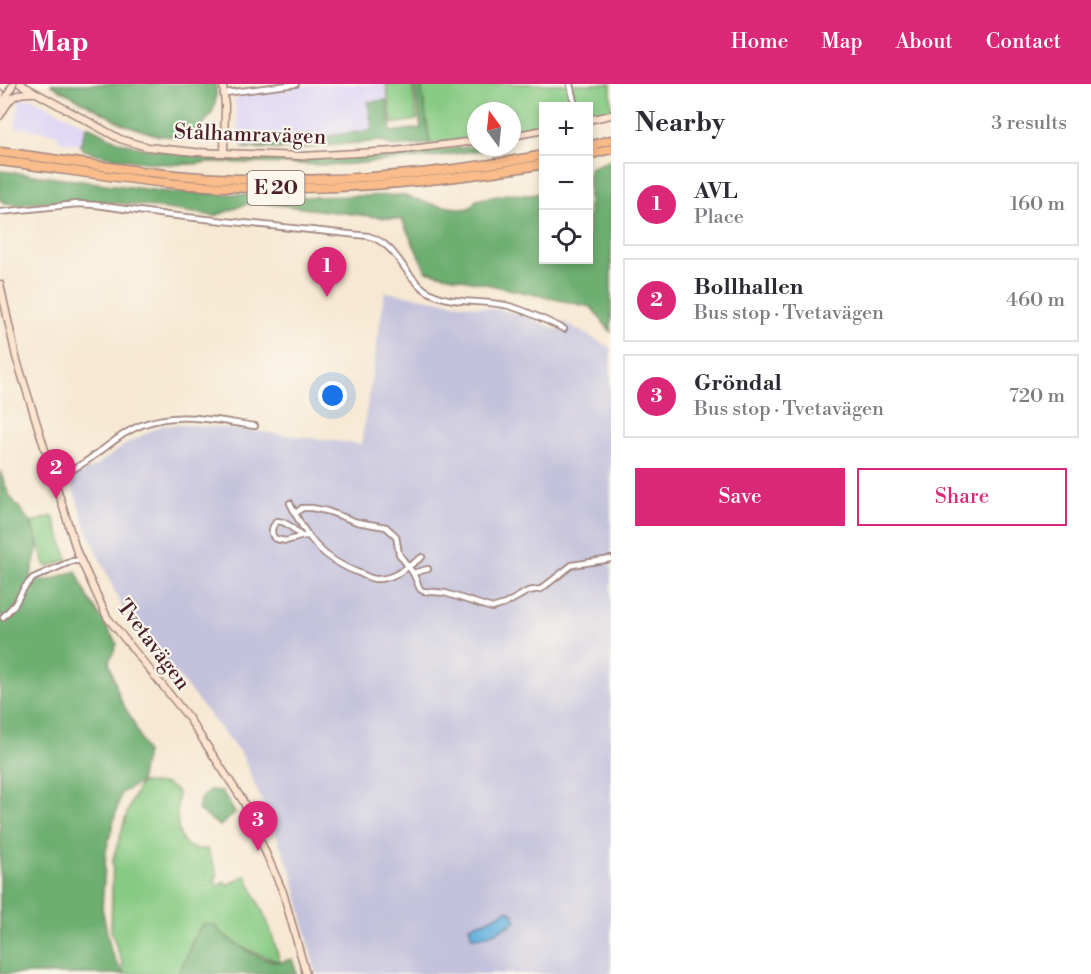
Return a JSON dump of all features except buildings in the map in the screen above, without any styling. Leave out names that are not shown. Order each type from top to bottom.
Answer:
[{"type":"highway","points":[[593,145],[611,140]]},
{"type":"highway","points":[[593,154],[611,149]]},
{"type":"highway","name":"E 20","points":[[0,152],[6,158],[167,183],[270,188],[395,184],[539,165]]},
{"type":"highway","name":"E 20","points":[[6,158],[168,174],[321,179],[428,172],[539,156]]},
{"type":"main road","name":"Stålhamravägen","points":[[20,84],[120,139],[147,147],[302,156],[394,151],[467,142]]},
{"type":"main road","points":[[224,84],[224,153]]},
{"type":"main road","name":"Stålhamravägen","points":[[0,92],[11,89],[33,91]]},
{"type":"main road","points":[[0,116],[11,89]]},
{"type":"main road","points":[[0,116],[14,96],[33,91]]},
{"type":"main road","points":[[0,92],[0,116]]},
{"type":"main road","points":[[593,119],[611,115]]},
{"type":"main road","points":[[521,134],[539,131]]},
{"type":"main road","name":"Tvetavägen","points":[[0,284],[1,302],[16,357],[81,561],[107,616],[188,717],[243,801],[283,892],[306,974]]},
{"type":"street","points":[[225,93],[296,84]]},
{"type":"street","points":[[570,84],[574,102]]},
{"type":"street","points":[[0,213],[78,204],[96,205],[167,215],[368,236],[383,242],[421,287],[432,294],[507,306],[564,329]]},
{"type":"street","points":[[54,478],[79,467],[128,432],[160,419],[188,417],[255,426]]},
{"type":"street","points":[[290,503],[304,536]]},
{"type":"street","points":[[295,514],[302,508],[312,508],[357,522],[386,527],[396,536],[399,554],[413,573],[417,586],[423,591],[445,593],[492,608],[505,604],[528,591],[541,589],[572,565],[611,559]]},
{"type":"street","points":[[304,536],[290,542],[282,542],[271,534],[272,527],[277,521],[283,522],[304,536],[331,560],[375,579],[391,576],[422,557]]},
{"type":"street","points":[[3,617],[33,578],[72,561],[81,561]]},
{"type":"street","points":[[413,573],[428,569]]},
{"type":"shaded area","points":[[315,84],[385,84],[387,100],[368,102],[372,130],[242,148],[234,99],[247,94]]},
{"type":"shaded area","points":[[20,98],[33,99],[87,126],[80,145],[59,141],[58,134],[15,127]]},
{"type":"shaded area","points":[[385,292],[518,313],[557,330],[562,321],[611,348],[611,974],[316,974],[292,873],[242,755],[122,607],[89,535],[69,478],[94,467],[128,443],[162,425],[246,430],[361,444]]},
{"type":"green space","points":[[50,84],[216,84],[216,94],[214,109],[206,121],[187,137],[159,136],[123,124]]},
{"type":"green space","points":[[386,84],[412,84],[417,120],[392,124]]},
{"type":"green space","points":[[414,84],[421,84],[430,144],[393,147],[382,141],[288,149],[242,148],[372,130],[368,102],[387,100],[391,132],[421,128]]},
{"type":"green space","points":[[421,84],[611,84],[611,111],[593,115],[593,102],[539,102],[539,127],[521,130],[521,102],[467,102],[467,139],[430,144]]},
{"type":"green space","points":[[87,126],[120,142],[146,149],[223,156],[337,158],[394,155],[467,147],[467,152],[338,165],[209,162],[163,164],[97,154],[84,150],[80,145]]},
{"type":"green space","points":[[611,160],[611,332],[591,307],[426,271],[402,220],[252,202],[215,216],[91,201],[34,202],[21,205],[0,200],[0,171],[169,192],[311,197],[401,195],[435,205],[465,209],[471,207],[476,200],[507,194],[539,193],[539,264],[593,264],[593,167]]},
{"type":"green space","points":[[0,471],[9,495],[31,523],[38,545],[30,579],[50,580],[76,571],[86,594],[117,644],[109,662],[120,699],[133,721],[146,752],[140,783],[121,793],[106,851],[102,908],[111,951],[123,974],[0,974],[0,622],[4,618],[0,615]]},
{"type":"green space","points":[[53,516],[68,560],[46,567],[31,523]]},
{"type":"green space","points":[[140,783],[166,784],[178,792],[177,821],[182,839],[195,849],[207,849],[218,876],[214,878],[217,886],[225,882],[227,885],[246,875],[270,928],[280,962],[252,952],[213,925],[193,938],[183,965],[177,974],[123,974],[122,962],[111,931],[113,859],[129,807]]},
{"type":"green space","points":[[209,790],[222,791],[235,813],[220,826],[198,810],[200,799]]},
{"type":"green space","points":[[202,924],[214,925],[235,943],[262,957],[279,962],[292,959],[297,974],[177,974]]},
{"type":"water","points":[[507,910],[512,912],[516,921],[490,934],[472,937],[469,926],[486,921]]},
{"type":"place","name":"AVL","points":[[327,297]]},
{"type":"place","name":"Bollhallen","points":[[56,499]]},
{"type":"place","name":"Gröndal","points":[[258,851]]}]
